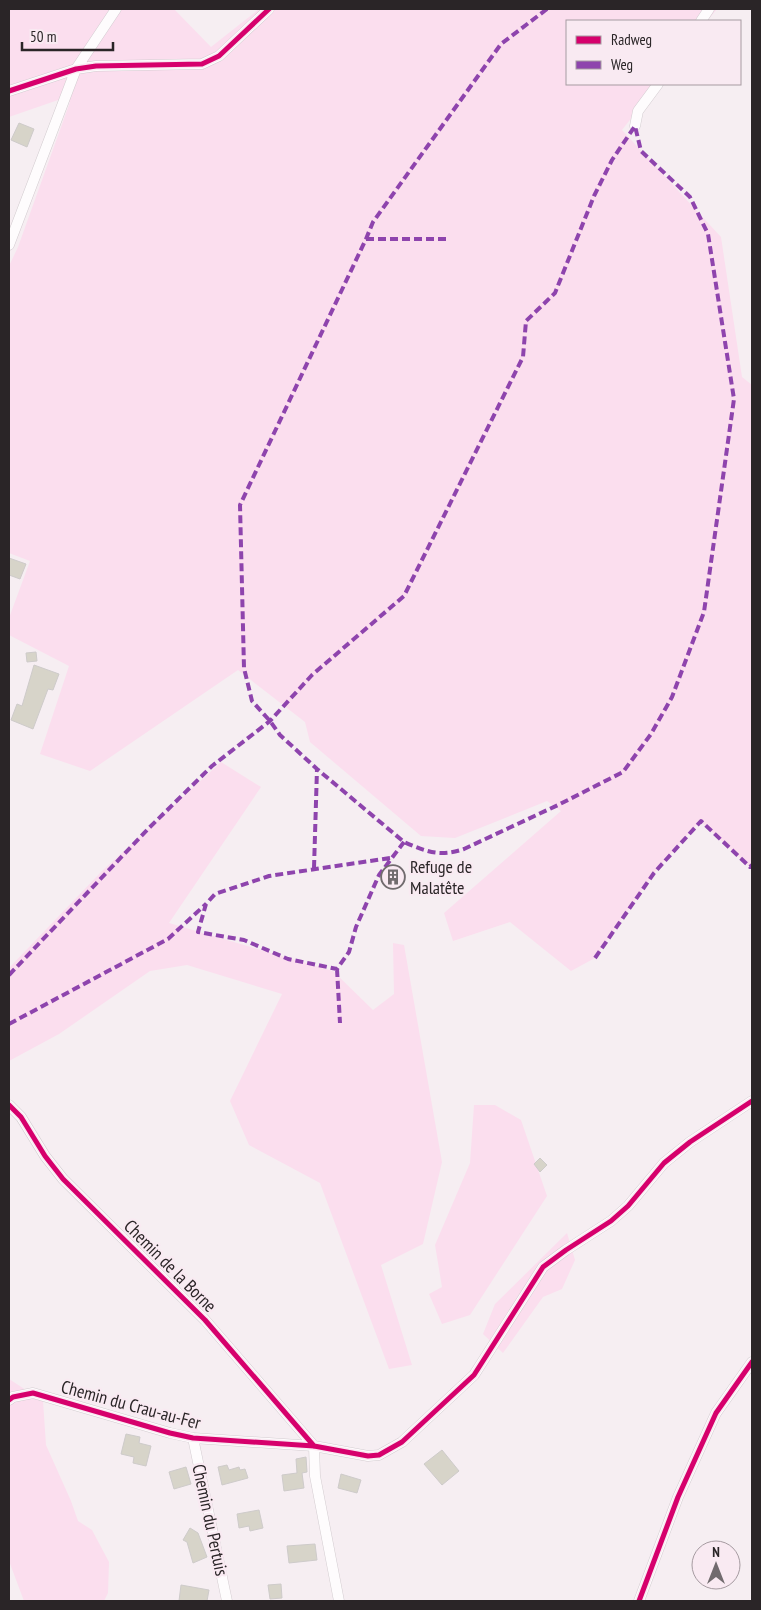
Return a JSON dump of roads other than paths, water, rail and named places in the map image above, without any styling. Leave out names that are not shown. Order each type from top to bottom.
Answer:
[{"type":"street","points":[[9,245],[76,69],[116,9]]},
{"type":"street","points":[[9,91],[76,69],[96,66],[202,64],[219,56],[269,9]]},
{"type":"street","points":[[702,20],[709,9]]},
{"type":"street","points":[[635,126],[638,111],[657,85]]},
{"type":"street","name":"Chemin du Crau-au-Fer","points":[[9,1400],[13,1397],[33,1394],[193,1438],[314,1446],[368,1456],[379,1455],[402,1442],[474,1375],[543,1267],[611,1221],[628,1206],[664,1163],[690,1142],[752,1101]]},
{"type":"street","name":"Chemin de la Borne","points":[[9,1105],[21,1117],[45,1156],[63,1179],[205,1320],[314,1446]]},
{"type":"street","points":[[639,1601],[678,1497],[716,1414],[752,1362]]},
{"type":"street","name":"Chemin du Pertuis","points":[[193,1438],[227,1601]]},
{"type":"street","points":[[314,1446],[315,1476],[339,1601]]},
{"type":"place","name":"Refuge de Malatête","points":[[393,877]]}]
